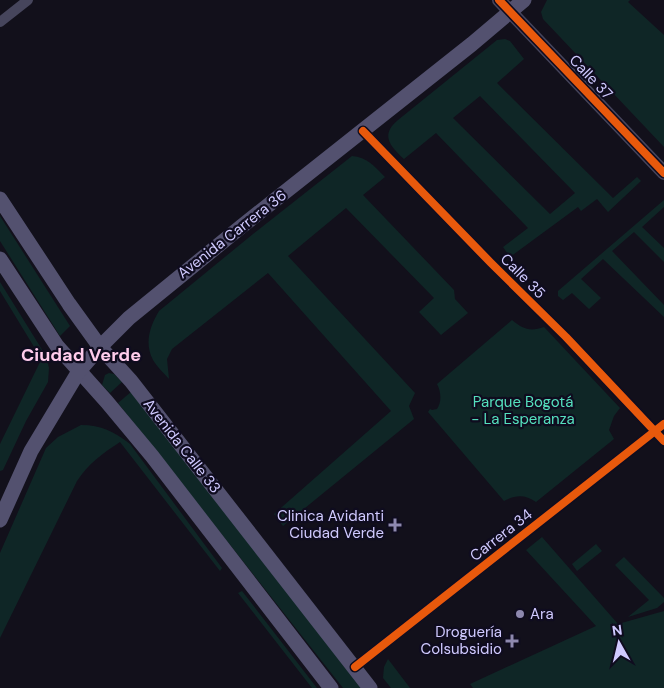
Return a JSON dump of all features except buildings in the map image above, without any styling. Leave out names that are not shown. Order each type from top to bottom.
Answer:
[{"type":"main road","name":"Avenida Carrera 36","points":[[0,520],[31,451],[79,371],[100,347],[141,307],[363,131],[524,0]]},
{"type":"main road","name":"Avenida Calle 33","points":[[0,199],[56,287],[100,347],[131,380],[370,688]]},
{"type":"main road","name":"Avenida Calle 33","points":[[0,259],[57,346],[108,402],[152,456],[331,688]]},
{"type":"street","points":[[0,22],[28,0]]},
{"type":"street","name":"Calle 37","points":[[499,0],[664,173]]},
{"type":"street","name":"Calle 35","points":[[363,131],[664,441]]},
{"type":"street","name":"Carrera 34","points":[[355,667],[664,424]]},
{"type":"green space","points":[[547,0],[630,0],[628,2],[664,35],[664,147],[543,19],[541,12]]},
{"type":"green space","points":[[505,39],[510,41],[524,59],[497,83],[613,198],[637,177],[641,181],[608,212],[597,199],[581,211],[578,207],[510,257],[503,247],[528,228],[436,133],[404,159],[391,145],[388,136],[389,131],[398,120],[497,40]],"holes":[[[480,96],[575,193],[550,214],[453,118]]]},
{"type":"green space","points":[[352,156],[366,160],[385,177],[363,195],[454,290],[455,299],[468,313],[441,335],[419,312],[434,298],[346,208],[288,256],[415,393],[409,406],[414,419],[283,526],[274,514],[391,411],[268,273],[172,349],[167,359],[169,379],[150,354],[149,335],[159,311]]},
{"type":"green space","points":[[664,200],[664,207],[642,227],[664,248],[664,262],[634,232],[612,251],[664,305],[664,317],[603,259],[581,279],[601,298],[589,309],[572,293],[563,300],[558,296],[558,291]]},
{"type":"green space","points":[[0,216],[70,326],[60,336],[0,241]]},
{"type":"green space","points":[[0,282],[46,356],[49,368],[48,382],[26,421],[3,470],[0,471],[0,444],[40,362],[39,355],[0,291]]},
{"type":"green space","name":"Parque Bogotá - La Esperanza","points":[[512,320],[527,329],[544,327],[620,408],[614,416],[609,430],[614,439],[536,502],[520,496],[504,501],[428,412],[430,409],[437,409],[440,403],[440,393],[437,384]]},
{"type":"green space","points":[[109,373],[114,374],[122,382],[110,393],[102,385],[105,375]]},
{"type":"green space","points":[[131,392],[362,688],[343,688],[118,403]]},
{"type":"green space","points":[[81,425],[95,426],[107,430],[130,444],[222,568],[220,571],[120,442],[96,459],[77,481],[0,638],[0,553],[46,448],[58,437]]},
{"type":"green space","points":[[542,537],[618,624],[664,611],[664,688],[473,688],[470,684],[596,626],[526,550]]},
{"type":"green space","points":[[596,544],[602,551],[577,571],[572,564]]},
{"type":"green space","points":[[624,557],[664,598],[664,602],[657,608],[628,617],[649,600],[615,565]]},
{"type":"green space","points":[[242,591],[317,688],[312,688],[238,593]]},
{"type":"green space","points":[[388,659],[410,688],[391,688],[383,678],[384,667]]},
{"type":"cycle path","points":[[499,0],[664,173]]},
{"type":"cycle path","points":[[363,131],[566,337],[664,441]]},
{"type":"cycle path","points":[[355,667],[664,424]]},
{"type":"place","name":"Clinica Avidanti Ciudad Verde","points":[[395,525]]},
{"type":"place","name":"Ara","points":[[520,614]]},
{"type":"place","name":"Droguería Colsubsidio","points":[[512,641]]},
{"type":"district","name":"Ciudad Verde","points":[[81,355]]}]
